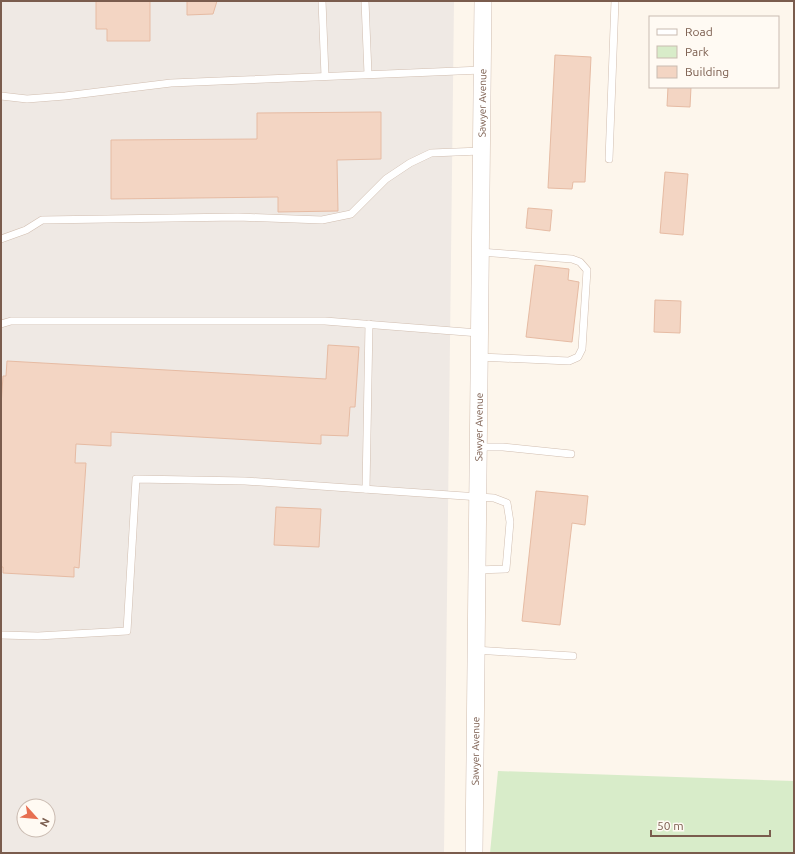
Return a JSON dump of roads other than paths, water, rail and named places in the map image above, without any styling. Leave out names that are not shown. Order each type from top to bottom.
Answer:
[{"type":"street","name":"Sawyer Avenue","points":[[474,853],[483,1]]},
{"type":"lane","points":[[322,1],[325,76]]},
{"type":"lane","points":[[365,1],[368,74]]},
{"type":"lane","points":[[609,159],[615,1]]},
{"type":"lane","points":[[1,96],[27,98],[57,97],[171,83],[482,70]]},
{"type":"lane","points":[[1,239],[26,230],[42,220],[238,217],[322,220],[351,214],[386,179],[410,163],[431,153],[481,151]]},
{"type":"lane","points":[[479,357],[569,361],[578,357],[582,349],[587,270],[580,262],[572,259],[480,252]]},
{"type":"lane","points":[[1,324],[11,321],[325,321],[479,333]]},
{"type":"lane","points":[[366,489],[369,324]]},
{"type":"lane","points":[[478,447],[503,447],[572,454]]},
{"type":"lane","points":[[1,635],[38,636],[127,631],[136,479],[245,480],[494,498],[508,504],[510,522],[506,570],[476,570]]},
{"type":"lane","points":[[475,650],[573,656]]}]
